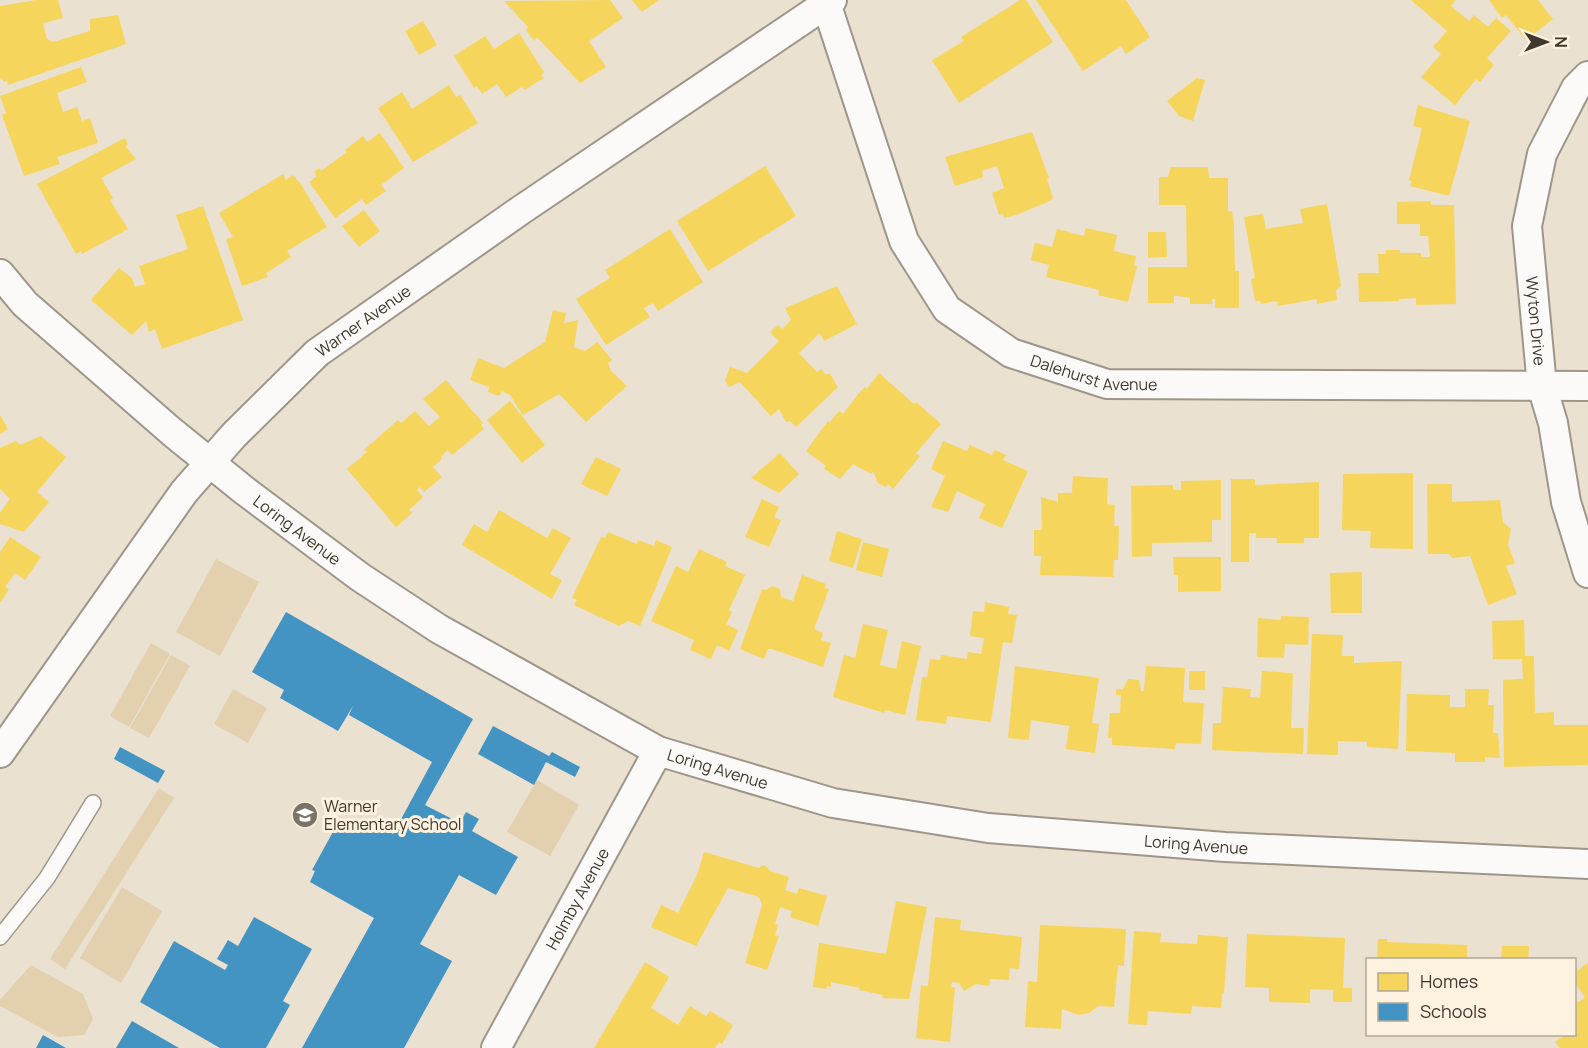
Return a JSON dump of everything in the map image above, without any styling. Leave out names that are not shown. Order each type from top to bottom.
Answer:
[{"type":"street","name":"Dalehurst Avenue","points":[[827,1],[904,241],[947,309],[1011,353],[1107,384],[1588,386]]},
{"type":"street","name":"Warner Avenue","points":[[0,753],[184,492],[210,461],[317,352],[520,210],[827,1]]},
{"type":"street","name":"Wyton Drive","points":[[1588,76],[1576,88],[1542,154],[1527,226],[1542,386],[1553,423],[1566,502],[1588,573]]},
{"type":"street","name":"Loring Avenue","points":[[0,274],[25,304],[245,492],[360,577],[439,629],[658,751],[833,803],[988,828],[1225,847],[1588,864]]},
{"type":"street","name":"Holmby Avenue","points":[[496,1048],[658,751]]},
{"type":"lane","points":[[0,937],[47,878],[93,803]]},
{"type":"shaded area","points":[[216,559],[259,582],[220,656],[176,632]]},
{"type":"shaded area","points":[[151,643],[170,654],[129,727],[110,716]]},
{"type":"shaded area","points":[[171,655],[190,666],[149,738],[130,728]]},
{"type":"shaded area","points":[[233,689],[267,708],[248,743],[214,724]]},
{"type":"shaded area","points":[[537,780],[579,805],[550,856],[507,832]]},
{"type":"shaded area","points":[[159,788],[174,798],[65,969],[50,959]]},
{"type":"shaded area","points":[[122,887],[162,911],[121,983],[80,958]]},
{"type":"shaded area","points":[[31,965],[83,994],[93,1019],[84,1035],[58,1037],[0,1006],[0,1000]]},
{"type":"building: Homes","points":[[36,0],[58,0],[63,18],[43,23],[47,39],[53,42],[90,31],[90,19],[118,15],[126,44],[8,85],[7,81],[0,79],[0,6]]},
{"type":"building: Homes","points":[[610,0],[623,18],[589,41],[606,67],[580,83],[537,37],[534,41],[526,30],[528,27],[504,1]]},
{"type":"building: Homes","points":[[632,0],[659,0],[642,12]]},
{"type":"building: Homes","points":[[1020,0],[1026,0],[1053,42],[959,103],[932,60],[964,41],[961,37]]},
{"type":"building: Homes","points":[[1036,0],[1126,0],[1150,37],[1126,54],[1121,46],[1083,71]]},
{"type":"building: Homes","points":[[1411,0],[1456,0],[1451,6],[1469,21],[1474,15],[1488,27],[1496,18],[1511,31],[1487,58],[1494,65],[1480,82],[1476,79],[1455,105],[1421,77],[1441,54],[1433,47],[1447,31]]},
{"type":"building: Homes","points":[[1489,0],[1538,0],[1553,19],[1526,40],[1506,15],[1502,18]]},
{"type":"building: Homes","points":[[423,21],[437,45],[419,55],[405,31]]},
{"type":"building: Homes","points":[[519,33],[544,72],[541,75],[544,78],[506,97],[497,84],[482,94],[477,86],[474,88],[454,56],[485,36],[494,49]]},
{"type":"building: Homes","points":[[81,67],[87,82],[57,93],[63,112],[77,107],[82,121],[90,118],[98,143],[57,157],[60,164],[24,176],[2,115],[6,113],[0,96]]},
{"type":"building: Homes","points":[[1197,78],[1205,80],[1193,121],[1179,116],[1167,101]]},
{"type":"building: Homes","points":[[449,85],[456,97],[460,95],[478,123],[413,162],[378,108],[402,92],[412,109]]},
{"type":"building: Homes","points":[[1418,105],[1470,121],[1449,196],[1410,186],[1412,181],[1409,180],[1422,128],[1413,126]]},
{"type":"building: Homes","points":[[1032,132],[1049,178],[1047,179],[1053,198],[1050,201],[1016,215],[1004,218],[1003,214],[999,215],[992,193],[1004,188],[997,166],[982,171],[983,177],[955,186],[945,157]]},
{"type":"building: Homes","points":[[380,133],[404,168],[381,185],[386,191],[366,205],[362,199],[335,218],[309,182],[317,176],[314,172],[319,168],[321,171],[347,152],[345,150],[363,136],[367,142]]},
{"type":"building: Homes","points":[[125,138],[128,144],[125,146],[136,159],[101,178],[113,198],[110,200],[128,229],[82,254],[81,251],[76,254],[37,184]]},
{"type":"building: Homes","points":[[765,166],[796,216],[708,271],[677,221]]},
{"type":"building: Homes","points":[[1171,167],[1208,167],[1209,178],[1228,178],[1228,211],[1232,211],[1234,226],[1235,271],[1239,271],[1239,308],[1215,308],[1215,299],[1212,299],[1212,304],[1190,304],[1190,298],[1178,296],[1174,296],[1174,303],[1148,303],[1148,267],[1187,267],[1186,205],[1159,205],[1159,177],[1168,177]]},
{"type":"building: Homes","points":[[283,174],[286,180],[293,175],[300,183],[327,227],[287,251],[291,257],[266,273],[268,277],[242,286],[226,239],[233,237],[219,213]]},
{"type":"building: Homes","points":[[1431,201],[1431,205],[1454,205],[1456,304],[1416,305],[1416,298],[1399,299],[1399,301],[1359,302],[1358,273],[1379,273],[1378,254],[1386,254],[1386,250],[1400,250],[1400,253],[1421,253],[1421,257],[1430,257],[1428,236],[1420,236],[1420,224],[1397,224],[1397,202]]},
{"type":"building: Homes","points":[[1327,204],[1341,286],[1336,290],[1337,300],[1317,304],[1317,299],[1278,306],[1277,301],[1261,304],[1260,301],[1255,301],[1251,279],[1255,278],[1244,217],[1263,214],[1266,229],[1303,223],[1300,209]]},
{"type":"building: Homes","points":[[203,206],[243,320],[162,349],[155,329],[149,332],[146,321],[132,335],[91,300],[119,268],[132,278],[135,287],[145,284],[139,266],[188,249],[176,215]]},
{"type":"building: Homes","points":[[364,210],[380,231],[359,247],[342,226]]},
{"type":"building: Homes","points":[[1086,228],[1117,235],[1114,251],[1136,256],[1134,265],[1137,266],[1128,302],[1098,295],[1099,290],[1046,277],[1049,265],[1031,260],[1035,243],[1052,247],[1057,229],[1084,236]]},
{"type":"building: Homes","points":[[670,229],[703,282],[658,311],[653,303],[644,308],[650,317],[606,345],[576,299],[610,278],[605,270]]},
{"type":"building: Homes","points":[[1148,232],[1166,232],[1167,257],[1148,258]]},
{"type":"building: Homes","points":[[837,286],[857,324],[824,341],[820,333],[799,353],[817,372],[821,369],[825,374],[830,374],[838,387],[796,427],[790,421],[786,422],[779,409],[771,416],[740,382],[729,387],[725,381],[730,367],[747,373],[779,341],[770,332],[778,325],[782,329],[791,320],[785,308]]},
{"type":"building: Homes","points":[[553,310],[566,313],[564,323],[578,320],[574,347],[585,351],[597,342],[612,360],[608,363],[611,371],[627,386],[586,422],[559,394],[523,415],[510,395],[502,391],[499,396],[488,392],[489,387],[470,380],[478,358],[504,368],[545,342]]},
{"type":"building: Homes","points":[[879,373],[941,424],[916,453],[920,456],[893,489],[888,484],[885,487],[878,483],[873,471],[871,474],[853,464],[840,479],[824,469],[826,466],[806,451],[828,421],[830,422],[839,411],[843,414],[859,393],[865,387],[867,389]]},
{"type":"building: Homes","points":[[446,380],[483,423],[481,425],[484,429],[452,455],[447,450],[441,457],[442,459],[433,467],[442,477],[424,492],[420,487],[417,490],[423,497],[409,510],[412,513],[396,527],[347,469],[367,452],[364,450],[398,420],[401,423],[415,411],[429,426],[440,417],[423,399]]},
{"type":"building: Homes","points":[[510,401],[545,445],[522,463],[487,420]]},
{"type":"building: Homes","points":[[0,415],[8,429],[0,434]]},
{"type":"building: Homes","points":[[41,436],[66,457],[37,492],[49,502],[24,532],[0,524],[0,513],[10,499],[0,489],[0,448],[16,441],[20,445]]},
{"type":"building: Homes","points":[[943,441],[967,451],[970,445],[992,455],[995,450],[1006,455],[1003,460],[1028,471],[1002,528],[979,518],[985,504],[957,491],[948,512],[931,507],[945,476],[931,469]]},
{"type":"building: Homes","points":[[780,453],[799,474],[779,493],[751,478]]},
{"type":"building: Homes","points":[[596,457],[621,469],[607,496],[581,484]]},
{"type":"building: Homes","points":[[1413,473],[1413,549],[1370,548],[1371,531],[1342,530],[1343,474]]},
{"type":"building: Homes","points":[[1073,476],[1108,478],[1107,504],[1115,505],[1114,526],[1119,526],[1118,560],[1114,560],[1113,577],[1040,575],[1041,556],[1034,556],[1034,530],[1042,530],[1041,497],[1058,502],[1058,493],[1072,493]]},
{"type":"building: Homes","points":[[1231,479],[1255,479],[1255,485],[1319,482],[1319,538],[1304,538],[1304,543],[1277,543],[1277,538],[1256,538],[1256,533],[1249,533],[1249,562],[1231,562]]},
{"type":"building: Homes","points":[[1221,480],[1221,520],[1212,520],[1212,542],[1152,543],[1152,556],[1132,557],[1131,486],[1173,485],[1173,490],[1181,490],[1181,481]]},
{"type":"building: Homes","points":[[1427,484],[1452,484],[1452,502],[1500,500],[1503,522],[1511,529],[1508,545],[1515,563],[1506,566],[1517,594],[1488,605],[1470,556],[1452,558],[1449,554],[1428,554]]},
{"type":"building: Homes","points":[[762,499],[779,507],[774,517],[781,520],[769,547],[745,537]]},
{"type":"building: Homes","points":[[499,510],[547,538],[553,528],[571,538],[550,574],[562,580],[552,599],[462,545],[474,524],[487,532]]},
{"type":"building: Homes","points":[[837,531],[862,539],[853,568],[829,561]]},
{"type":"building: Homes","points":[[608,532],[637,544],[638,540],[654,546],[656,540],[672,547],[640,626],[628,621],[619,626],[574,605],[577,600],[572,598],[601,537],[605,538]]},
{"type":"building: Homes","points":[[10,537],[41,557],[25,580],[15,573],[5,587],[9,589],[0,603],[0,552]]},
{"type":"building: Homes","points":[[863,542],[889,549],[882,577],[856,570]]},
{"type":"building: Homes","points":[[699,549],[727,562],[725,566],[745,575],[729,610],[732,612],[726,624],[738,630],[729,651],[717,645],[711,659],[690,650],[694,640],[651,621],[676,566],[688,572]]},
{"type":"building: Homes","points":[[1173,557],[1221,557],[1221,591],[1178,592],[1178,575],[1174,575]]},
{"type":"building: Homes","points":[[1362,572],[1362,613],[1331,613],[1330,573]]},
{"type":"building: Homes","points":[[802,575],[826,584],[825,588],[829,589],[814,629],[823,633],[821,640],[831,643],[823,667],[772,649],[768,649],[764,659],[740,649],[762,589],[766,590],[772,586],[780,589],[781,597],[793,601]]},
{"type":"building: Homes","points":[[985,602],[1009,607],[1008,614],[1017,615],[1012,643],[1003,642],[991,722],[947,716],[946,724],[916,720],[922,677],[927,677],[930,659],[940,660],[941,655],[967,659],[968,652],[981,654],[984,638],[970,636],[973,611],[984,612]]},
{"type":"building: Homes","points":[[1281,616],[1309,617],[1308,645],[1285,644],[1284,658],[1257,657],[1258,618],[1281,620]]},
{"type":"building: Homes","points":[[1524,620],[1525,656],[1534,656],[1535,713],[1554,712],[1554,725],[1588,725],[1588,765],[1504,767],[1503,680],[1523,679],[1522,659],[1493,659],[1492,621]]},
{"type":"building: Homes","points":[[863,624],[888,630],[880,665],[896,669],[902,641],[921,646],[905,715],[885,710],[884,713],[833,697],[844,655],[855,658]]},
{"type":"building: Homes","points":[[1312,634],[1343,635],[1342,656],[1354,656],[1354,663],[1402,661],[1398,749],[1367,747],[1367,742],[1338,741],[1338,755],[1307,754]]},
{"type":"building: Homes","points":[[1015,666],[1099,678],[1092,723],[1099,724],[1095,753],[1066,749],[1069,726],[1031,720],[1029,740],[1008,738]]},
{"type":"building: Homes","points":[[1146,666],[1185,668],[1183,702],[1204,703],[1201,744],[1176,743],[1175,749],[1112,745],[1112,738],[1108,738],[1110,713],[1120,713],[1121,695],[1116,695],[1116,689],[1123,689],[1128,679],[1139,680],[1141,691],[1144,691]]},
{"type":"building: Homes","points":[[1189,671],[1205,671],[1205,690],[1189,690]]},
{"type":"building: Homes","points":[[1262,671],[1293,673],[1291,728],[1304,728],[1303,754],[1212,750],[1213,723],[1221,723],[1223,687],[1251,689],[1250,697],[1260,698]]},
{"type":"building: Homes","points":[[1465,689],[1489,689],[1488,705],[1494,705],[1493,733],[1498,733],[1500,758],[1485,757],[1485,762],[1455,762],[1455,753],[1406,751],[1407,694],[1450,695],[1450,707],[1465,707]]},
{"type":"building: Homes","points":[[704,852],[759,868],[763,865],[770,871],[789,877],[785,890],[797,894],[799,888],[827,896],[818,926],[790,917],[792,911],[780,907],[775,924],[778,925],[775,935],[779,936],[767,970],[745,963],[762,905],[759,897],[728,888],[696,946],[651,927],[661,905],[678,913],[697,875]]},
{"type":"building: Homes","points":[[896,901],[927,907],[909,999],[882,998],[883,995],[831,982],[831,987],[827,986],[826,989],[813,987],[819,943],[886,954]]},
{"type":"building: Homes","points":[[935,917],[961,920],[960,930],[1022,937],[1019,969],[1010,968],[1009,980],[990,979],[989,986],[976,984],[964,991],[959,983],[952,982],[951,987],[955,987],[950,1042],[916,1038],[921,985],[928,986]]},
{"type":"building: Homes","points":[[1040,925],[1126,929],[1124,966],[1118,965],[1114,1007],[1098,1006],[1089,1013],[1079,1015],[1062,1009],[1061,1029],[1025,1027],[1028,981],[1037,982]]},
{"type":"building: Homes","points":[[1134,931],[1161,933],[1160,942],[1197,944],[1198,935],[1228,937],[1221,1008],[1192,1006],[1191,1014],[1148,1011],[1147,1025],[1128,1024]]},
{"type":"building: Homes","points":[[1247,934],[1345,938],[1343,988],[1352,988],[1352,1002],[1333,1002],[1333,990],[1310,989],[1310,1003],[1269,1002],[1269,988],[1245,987]]},
{"type":"building: Homes","points":[[1378,939],[1387,939],[1387,942],[1467,945],[1467,958],[1377,958]]},
{"type":"building: Homes","points":[[1502,946],[1529,946],[1528,958],[1501,958]]},
{"type":"building: Homes","points":[[645,962],[669,977],[651,1008],[678,1025],[690,1006],[706,1016],[710,1011],[733,1025],[722,1044],[719,1042],[715,1048],[594,1048]]},
{"type":"building: Homes","points":[[1588,963],[1588,1048],[1560,1048],[1555,1042],[1563,1036],[1576,1036],[1576,1001],[1579,1002],[1585,997],[1576,985],[1576,972]]},
{"type":"building: Schools","points":[[286,612],[473,719],[425,805],[460,823],[466,812],[479,819],[472,831],[518,857],[496,895],[459,875],[420,944],[452,961],[404,1048],[302,1048],[374,918],[310,882],[315,871],[312,870],[340,819],[358,828],[364,818],[393,834],[432,762],[349,715],[353,706],[338,731],[280,698],[284,690],[252,672]]},
{"type":"building: Schools","points":[[493,726],[549,756],[552,752],[580,767],[575,777],[546,762],[534,785],[478,754]]},
{"type":"building: Schools","points":[[120,747],[165,771],[158,783],[114,759]]},
{"type":"building: Schools","points":[[254,917],[312,949],[283,1001],[290,1005],[266,1048],[220,1048],[140,1002],[174,941],[225,970],[228,965],[217,959],[228,940],[238,946]]},
{"type":"building: Schools","points":[[132,1021],[179,1048],[116,1048]]},
{"type":"building: Schools","points":[[43,1035],[66,1048],[36,1048]]},
{"type":"place","name":"Warner Elementary School","points":[[305,815]]}]
